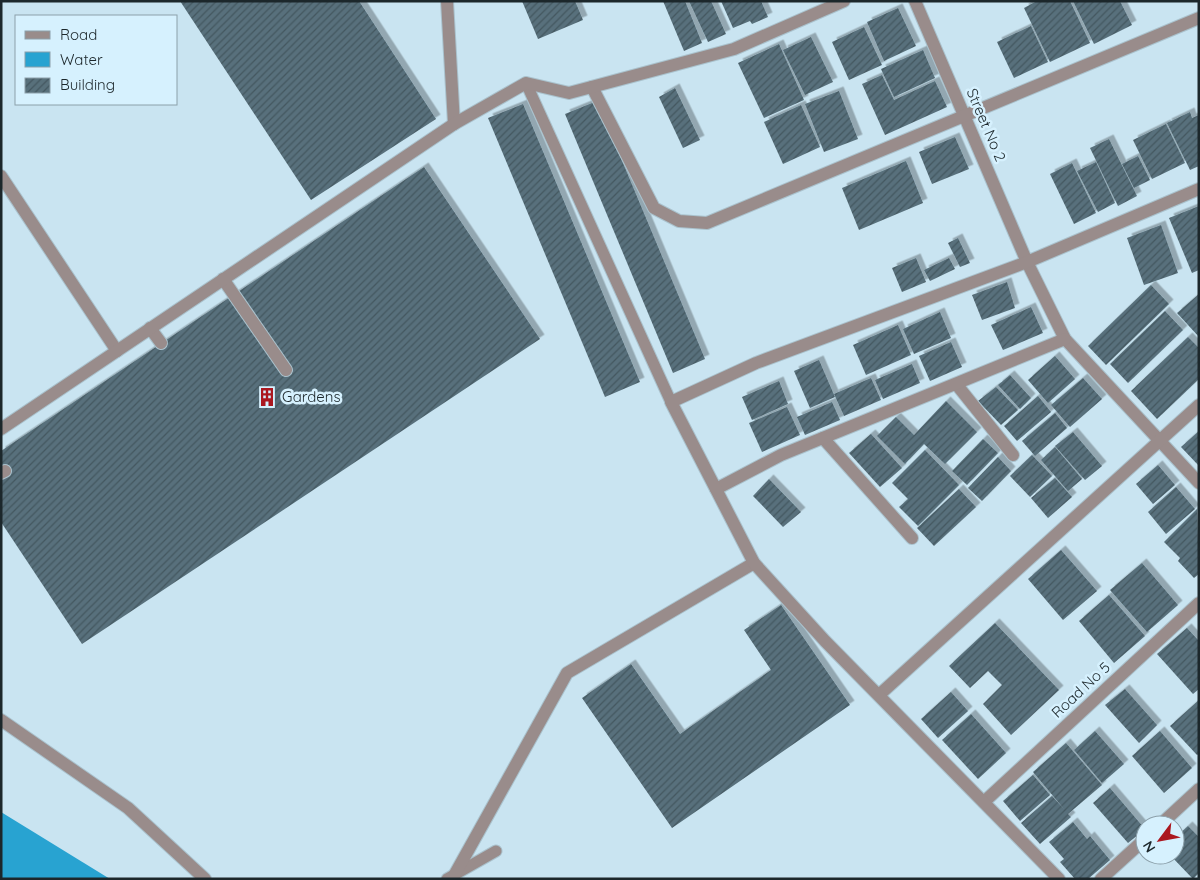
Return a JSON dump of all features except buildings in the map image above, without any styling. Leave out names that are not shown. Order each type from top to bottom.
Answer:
[{"type":"street","points":[[447,1],[454,124]]},
{"type":"street","points":[[1,429],[454,124],[526,83],[569,93],[734,49],[844,1]]},
{"type":"street","name":"Street No 2","points":[[915,1],[1027,262],[1065,339],[1199,484]]},
{"type":"street","points":[[592,87],[654,208],[679,221],[707,222],[787,191],[963,115],[1199,18]]},
{"type":"street","points":[[1,176],[117,351]]},
{"type":"street","points":[[1059,879],[985,801],[825,641],[754,563],[672,402],[756,363],[1027,262],[1199,189]]},
{"type":"street","points":[[224,279],[286,370]]},
{"type":"street","points":[[150,328],[161,343]]},
{"type":"street","points":[[716,489],[781,455],[957,385],[1065,339]]},
{"type":"street","points":[[957,385],[1013,455]]},
{"type":"street","points":[[879,695],[1199,405]]},
{"type":"street","points":[[823,438],[912,538]]},
{"type":"street","points":[[451,876],[567,673],[754,563]]},
{"type":"street","name":"Road No 5","points":[[985,801],[1199,603]]},
{"type":"street","points":[[1,720],[128,808],[205,879]]},
{"type":"street","points":[[1171,815],[1199,789]]},
{"type":"street","points":[[1101,879],[1135,848]]},
{"type":"lane","points":[[526,83],[672,402]]},
{"type":"lane","points":[[451,876],[496,851]]},
{"type":"water","points":[[1,812],[110,879],[1,879]]},
{"type":"place","name":"Gardens","points":[[267,397]]}]
